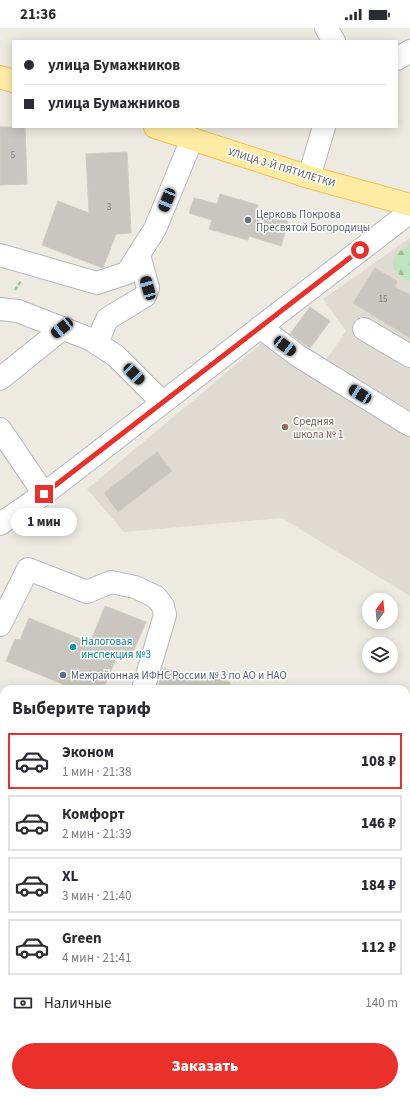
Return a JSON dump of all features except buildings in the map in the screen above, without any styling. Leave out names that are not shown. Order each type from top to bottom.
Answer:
[{"type":"main road","points":[[0,77],[12,81]]},
{"type":"main road","name":"УЛИЦА 3-Й ПЯТИЛЕТКИ","points":[[158,128],[309,177],[410,204]]},
{"type":"street","points":[[326,28],[333,40]]},
{"type":"street","points":[[398,58],[410,51]]},
{"type":"street","points":[[309,177],[324,128]]},
{"type":"street","points":[[0,255],[97,283],[127,273],[155,229],[192,139]]},
{"type":"street","points":[[0,524],[44,494],[410,212]]},
{"type":"street","points":[[99,345],[101,333],[107,319],[145,296],[148,288],[138,255]]},
{"type":"street","points":[[0,309],[18,311],[90,339],[116,356],[162,402]]},
{"type":"street","points":[[260,327],[297,356],[410,426]]},
{"type":"street","points":[[0,379],[62,328]]},
{"type":"street","points":[[364,329],[410,356]]},
{"type":"street","points":[[0,429],[44,494]]},
{"type":"street","points":[[0,625],[28,569],[87,592],[111,582],[135,587],[156,597],[163,606],[166,615],[144,685]]},
{"type":"shaded area","name":"Средняя школа № 1","points":[[410,238],[410,596],[282,518],[124,532],[87,489],[262,343],[322,366],[346,331],[323,299]]},
{"type":"green space","points":[[410,244],[410,281],[398,274],[393,262],[398,253]]},
{"type":"place","name":"Церковь Покрова Пресвятой Богородицы","points":[[248,220]]},
{"type":"place","name":"Средняя школа № 1","points":[[285,427]]},
{"type":"place","name":"Налоговая инспекция №3","points":[[73,647]]},
{"type":"place","name":"Межрайонная ИФНС России № 3 по АО и НАО","points":[[63,675]]},
{"type":"route","points":[[44,494],[360,250]]}]
